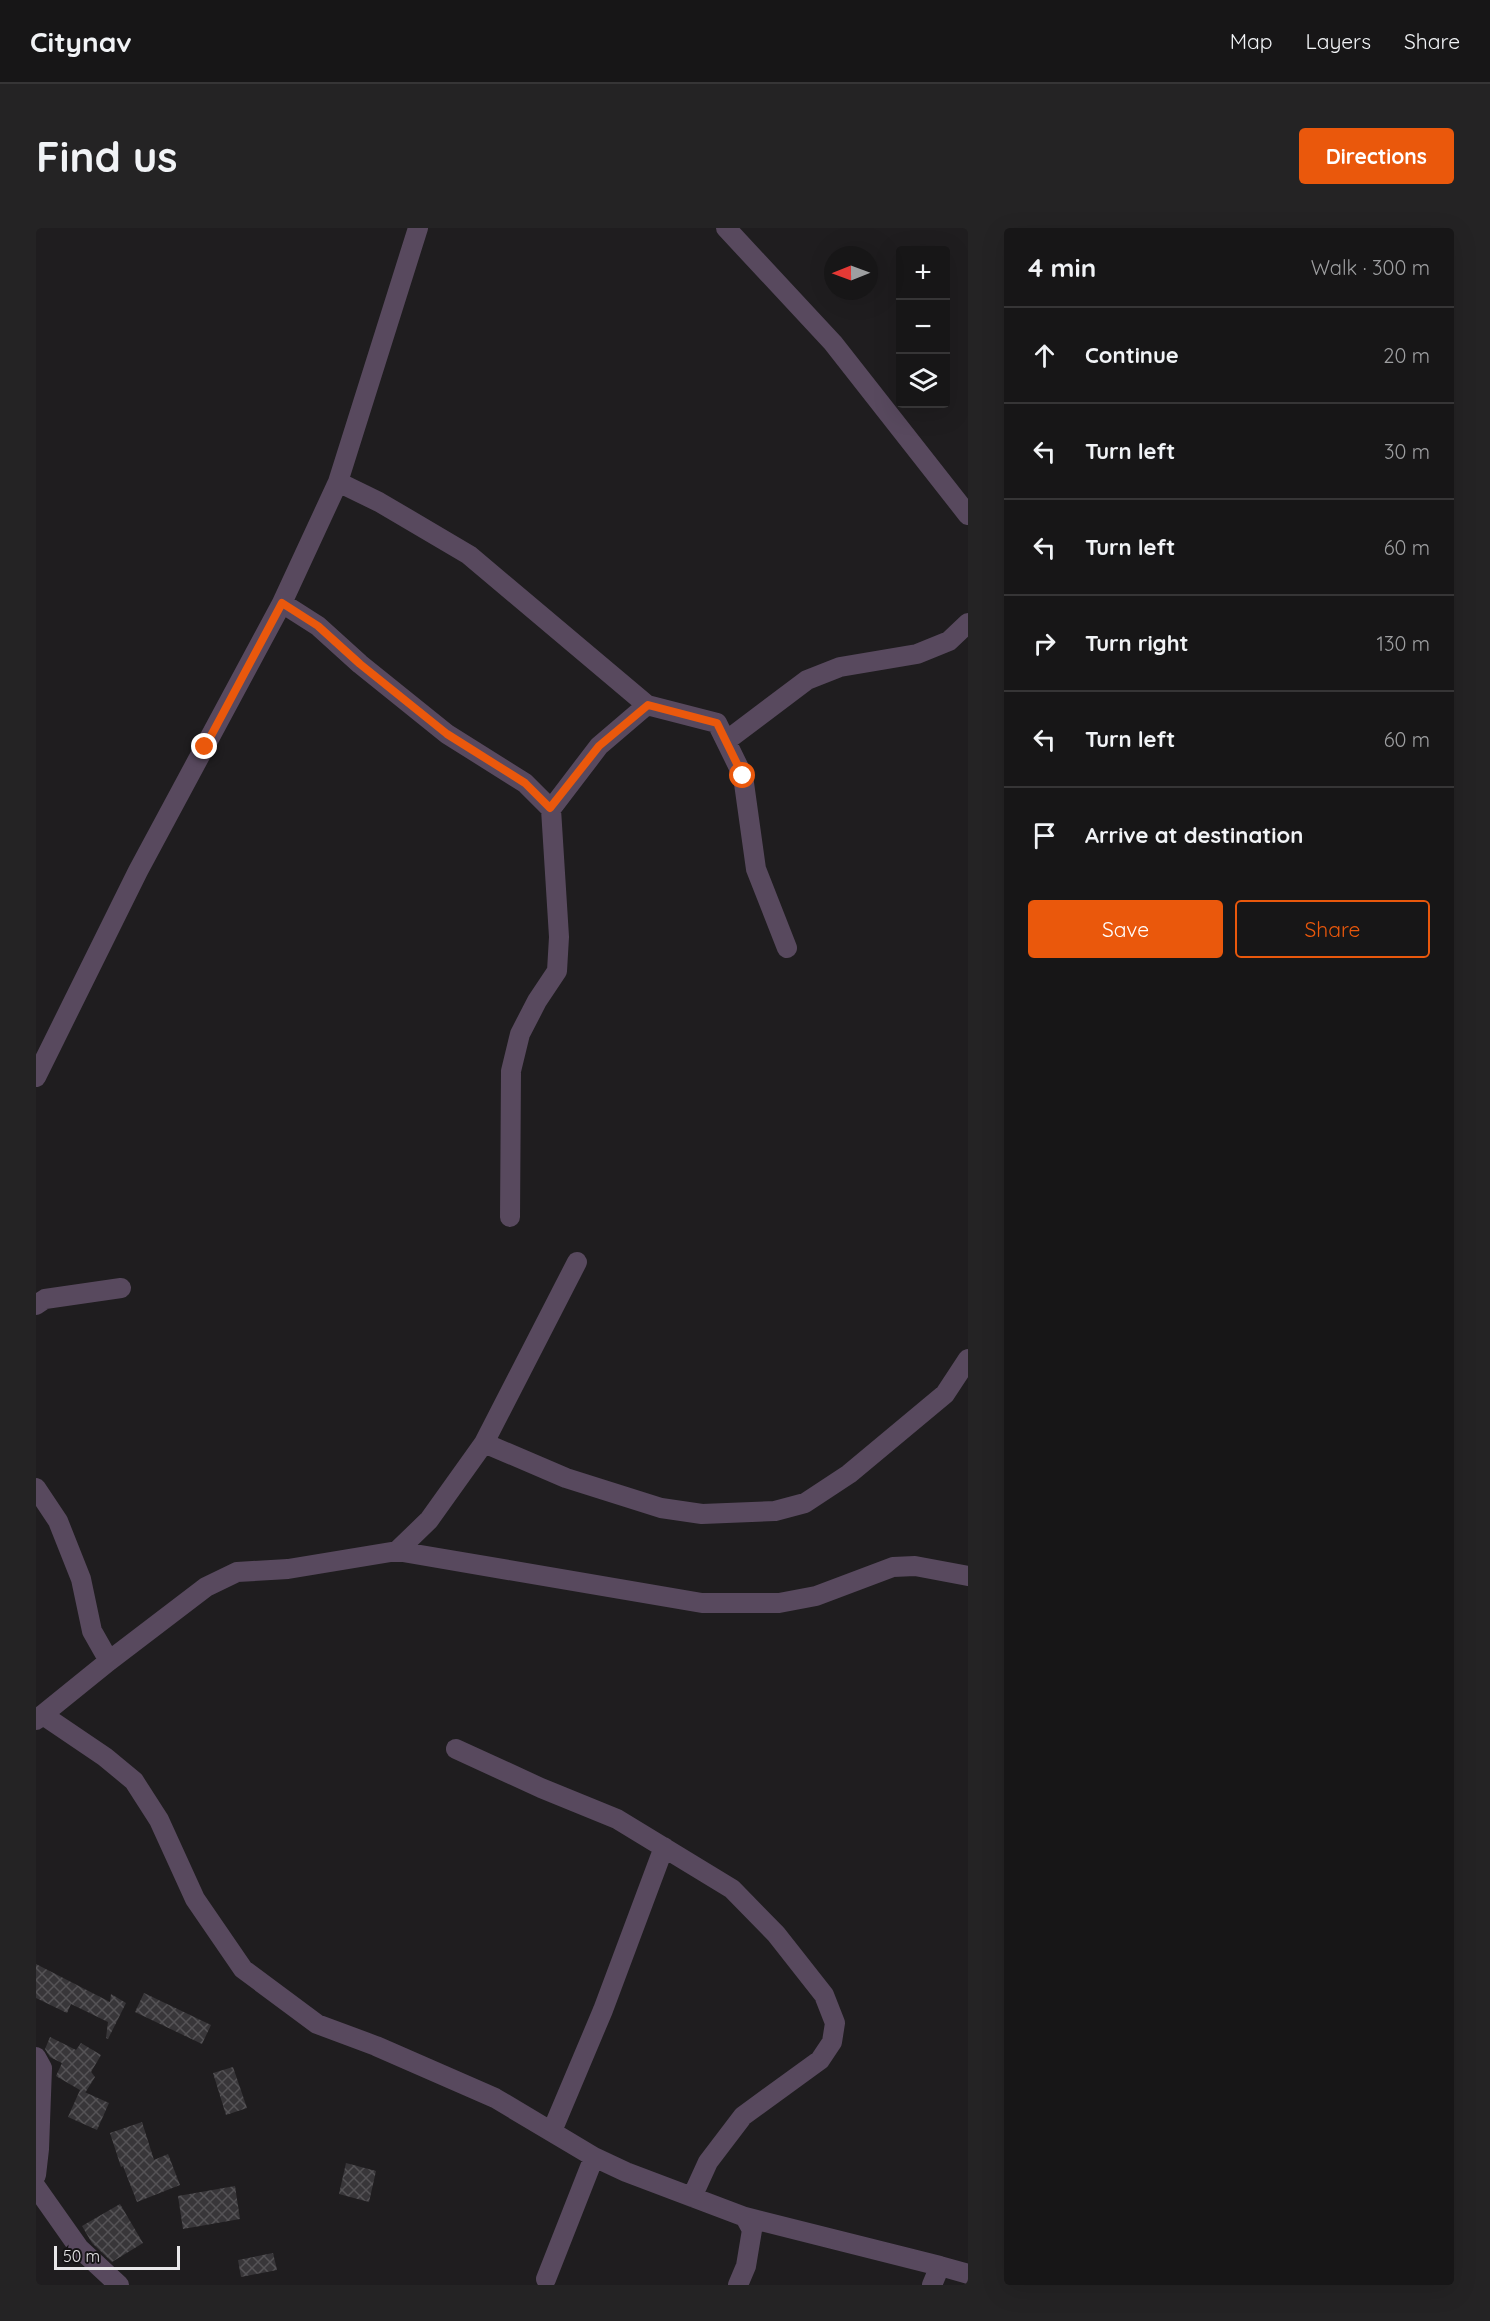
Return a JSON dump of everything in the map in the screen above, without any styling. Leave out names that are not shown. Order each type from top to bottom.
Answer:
[{"type":"street","points":[[36,1077],[138,871],[282,603],[338,482],[418,228]]},
{"type":"street","points":[[726,228],[833,343],[968,515]]},
{"type":"street","points":[[338,482],[379,502],[469,555],[648,705],[717,723],[743,776],[756,869],[787,948]]},
{"type":"street","points":[[282,603],[318,626],[360,664],[447,734],[525,783],[550,808],[559,937],[557,971],[537,1001],[520,1034],[511,1071],[510,1217]]},
{"type":"street","points":[[726,741],[807,680],[840,667],[917,654],[949,641],[968,623]]},
{"type":"street","points":[[550,808],[599,746],[648,705]]},
{"type":"street","points":[[397,1551],[429,1520],[484,1443],[577,1262]]},
{"type":"street","points":[[36,1305],[45,1299],[120,1288]]},
{"type":"street","points":[[484,1443],[566,1478],[661,1508],[702,1514],[775,1511],[805,1503],[849,1474],[945,1394],[968,1359]]},
{"type":"street","points":[[36,1488],[58,1521],[81,1579],[92,1631],[109,1660]]},
{"type":"street","points":[[968,1576],[915,1566],[893,1567],[816,1596],[779,1603],[702,1603],[397,1551],[288,1569],[237,1572],[206,1587],[109,1660],[39,1718],[105,1757],[134,1781],[159,1820],[195,1899],[243,1969],[317,2024],[376,2046],[495,2098],[594,2157],[692,2198],[745,2217],[968,2274]]},
{"type":"street","points":[[456,1749],[541,1788],[617,1819],[732,1889],[776,1934],[824,1995],[835,2023],[832,2042],[820,2060],[743,2116],[708,2162],[692,2198]]},
{"type":"street","points":[[552,2131],[603,2010],[664,1847]]},
{"type":"street","points":[[36,2057],[42,2068],[36,2175]]},
{"type":"street","points":[[546,2279],[594,2157]]},
{"type":"street","points":[[36,2187],[79,2248],[119,2285]]},
{"type":"street","points":[[738,2285],[746,2266],[752,2230],[745,2217]]},
{"type":"street","points":[[933,2285],[940,2266]]},
{"type":"building","points":[[36,1964],[110,2002],[111,1994],[126,2003],[108,2039],[106,2038],[108,2022],[71,2004],[67,2013],[36,1998]]},
{"type":"building","points":[[144,1993],[211,2025],[202,2044],[135,2012]]},
{"type":"building","points":[[50,2037],[76,2050],[81,2043],[101,2055],[91,2072],[95,2077],[85,2093],[56,2076],[62,2063],[50,2057],[45,2049]]},
{"type":"building","points":[[233,2067],[247,2108],[226,2115],[213,2073]]},
{"type":"building","points":[[80,2090],[109,2103],[97,2130],[68,2117]]},
{"type":"building","points":[[142,2122],[154,2160],[168,2154],[180,2185],[137,2202],[123,2166],[121,2167],[110,2133]]},
{"type":"building","points":[[346,2163],[376,2171],[369,2202],[339,2194]]},
{"type":"building","points":[[235,2186],[240,2219],[183,2229],[178,2196]]},
{"type":"building","points":[[120,2204],[143,2243],[112,2262],[92,2243],[82,2226]]},
{"type":"building","points":[[273,2253],[277,2270],[241,2277],[238,2260]]},
{"type":"route","points":[[205,747],[282,603],[318,626],[360,664],[447,734],[525,783],[550,808],[599,746],[648,705],[717,723],[743,776]]}]
